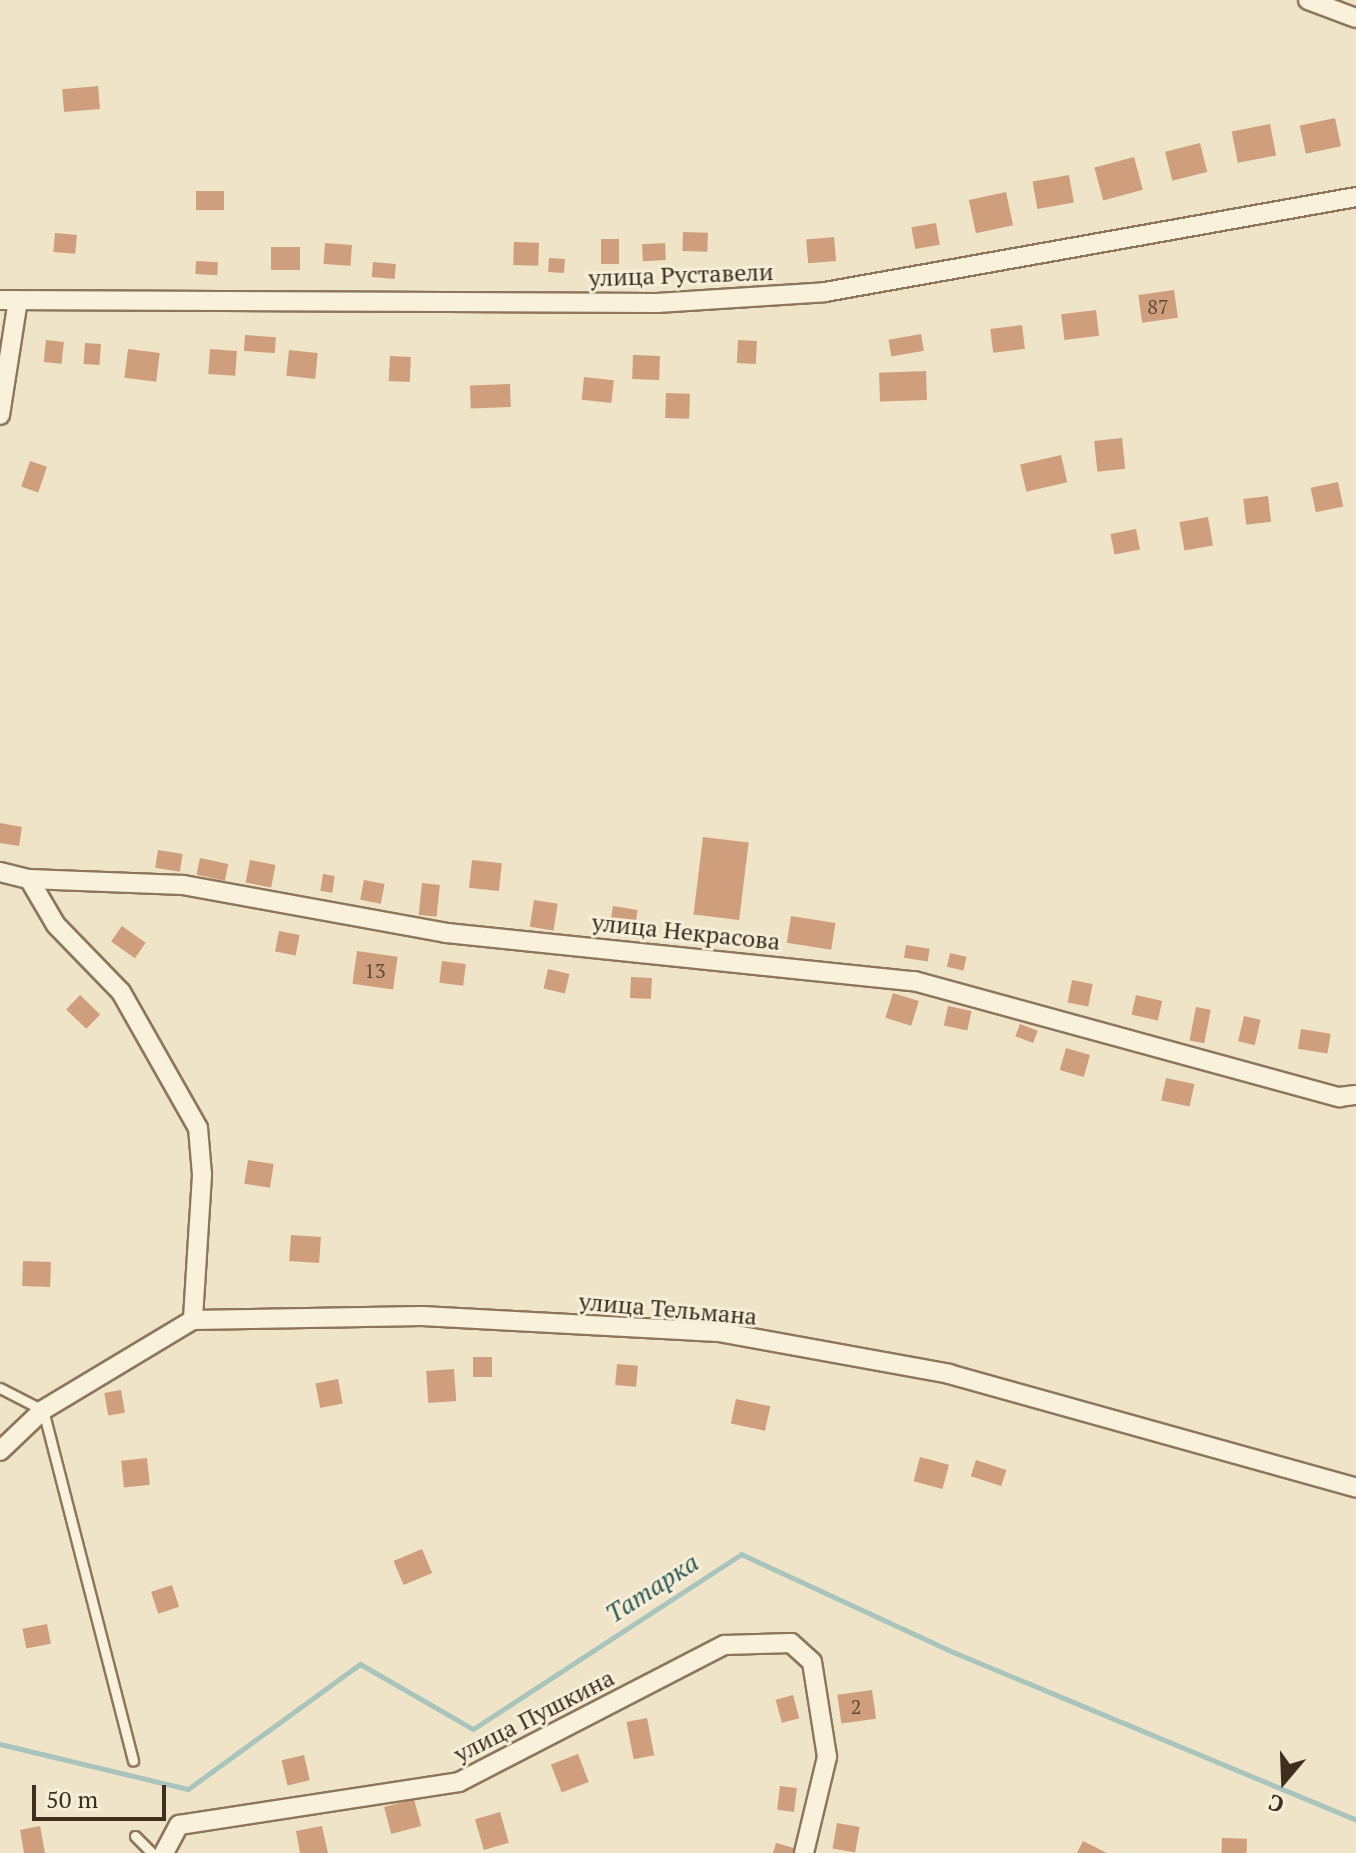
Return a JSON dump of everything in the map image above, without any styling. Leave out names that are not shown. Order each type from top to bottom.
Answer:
[{"type":"street","points":[[1308,0],[1356,18]]},
{"type":"street","name":"улица Руставели","points":[[9,300],[657,303],[825,292],[1356,197]]},
{"type":"street","points":[[0,415],[9,300]]},
{"type":"street","name":"улица Некрасова","points":[[0,872],[29,879],[183,885],[446,933],[914,981],[1339,1097],[1356,1095]]},
{"type":"street","points":[[29,879],[56,925],[121,992],[198,1128],[202,1175],[193,1320]]},
{"type":"street","name":"улица Тельмана","points":[[0,1451],[43,1410],[193,1320],[422,1316],[719,1332],[949,1374],[1356,1488]]},
{"type":"street","name":"улица Пушкина","points":[[164,1853],[179,1825],[459,1782],[725,1645],[791,1643],[812,1662],[827,1757],[804,1853]]},
{"type":"lane","points":[[0,1388],[43,1410],[133,1761]]},
{"type":"lane","points":[[135,1836],[152,1853]]},
{"type":"building","points":[[98,86],[100,109],[64,112],[62,89]]},
{"type":"building","points":[[1335,118],[1341,146],[1306,154],[1300,125]]},
{"type":"building","points":[[1270,124],[1276,155],[1238,163],[1232,131]]},
{"type":"building","points":[[1200,143],[1207,172],[1172,181],[1165,152]]},
{"type":"building","points":[[1134,157],[1143,190],[1103,200],[1094,168]]},
{"type":"building","points":[[1069,175],[1074,203],[1037,209],[1033,181]]},
{"type":"building","points":[[196,191],[224,191],[224,210],[196,210]]},
{"type":"building","points":[[1006,192],[1013,225],[976,233],[969,200]]},
{"type":"building","points":[[936,223],[940,245],[915,249],[911,227]]},
{"type":"building","points":[[683,232],[708,233],[707,252],[682,251]]},
{"type":"building","points":[[55,233],[77,235],[75,254],[53,252]]},
{"type":"building","points":[[834,237],[836,261],[808,263],[806,239]]},
{"type":"building","points":[[601,239],[619,239],[619,264],[601,264]]},
{"type":"building","points":[[514,242],[539,243],[538,266],[513,265]]},
{"type":"building","points":[[325,243],[352,245],[350,266],[324,264]]},
{"type":"building","points":[[665,243],[666,260],[643,261],[642,244]]},
{"type":"building","points":[[271,247],[300,247],[300,270],[271,270]]},
{"type":"building","points":[[549,258],[565,259],[564,273],[548,272]]},
{"type":"building","points":[[196,261],[218,262],[217,275],[195,274]]},
{"type":"building","points":[[373,262],[396,264],[395,279],[372,277]]},
{"type":"building","points":[[1174,290],[1178,318],[1142,323],[1138,295]]},
{"type":"building","points":[[1096,310],[1099,336],[1064,340],[1061,314]]},
{"type":"building","points":[[1022,325],[1025,349],[993,353],[990,329]]},
{"type":"building","points":[[921,334],[924,351],[891,356],[889,340]]},
{"type":"building","points":[[245,335],[276,337],[275,353],[244,351]]},
{"type":"building","points":[[46,340],[64,342],[62,364],[44,362]]},
{"type":"building","points":[[738,340],[757,341],[756,364],[737,363]]},
{"type":"building","points":[[85,343],[101,344],[99,365],[84,364]]},
{"type":"building","points":[[128,349],[160,353],[156,382],[124,378]]},
{"type":"building","points":[[210,349],[237,351],[235,376],[208,374]]},
{"type":"building","points":[[289,350],[318,353],[315,379],[286,376]]},
{"type":"building","points":[[633,355],[660,356],[659,380],[632,379]]},
{"type":"building","points":[[390,356],[411,357],[410,382],[389,381]]},
{"type":"building","points":[[926,371],[927,400],[880,402],[879,373]]},
{"type":"building","points":[[584,377],[614,380],[611,403],[582,400]]},
{"type":"building","points":[[510,384],[511,407],[471,408],[470,385]]},
{"type":"building","points":[[666,393],[690,394],[689,419],[665,418]]},
{"type":"building","points":[[1122,438],[1125,469],[1097,472],[1094,441]]},
{"type":"building","points":[[1061,455],[1067,482],[1026,492],[1020,464]]},
{"type":"building","points":[[30,461],[47,467],[38,492],[21,487]]},
{"type":"building","points":[[1338,482],[1343,506],[1316,512],[1311,488]]},
{"type":"building","points":[[1268,496],[1271,522],[1246,525],[1243,499]]},
{"type":"building","points":[[1208,517],[1213,546],[1184,551],[1179,522]]},
{"type":"building","points":[[1136,529],[1140,550],[1114,555],[1110,534]]},
{"type":"building","points":[[0,823],[22,827],[19,846],[0,843]]},
{"type":"building","points":[[703,837],[749,843],[739,920],[693,914]]},
{"type":"building","points":[[158,850],[183,854],[180,872],[155,868]]},
{"type":"building","points":[[200,858],[228,864],[225,881],[196,875]]},
{"type":"building","points":[[250,860],[276,865],[271,888],[246,883]]},
{"type":"building","points":[[472,860],[502,863],[499,891],[469,888]]},
{"type":"building","points":[[323,874],[335,876],[332,893],[320,891]]},
{"type":"building","points":[[364,880],[385,884],[381,904],[360,900]]},
{"type":"building","points":[[422,883],[440,885],[437,917],[419,915]]},
{"type":"building","points":[[534,900],[558,904],[553,930],[530,927]]},
{"type":"building","points":[[613,906],[638,910],[634,935],[609,931]]},
{"type":"building","points":[[791,916],[835,923],[831,950],[787,943]]},
{"type":"building","points":[[122,926],[146,943],[135,958],[111,942]]},
{"type":"building","points":[[279,931],[300,935],[296,956],[275,952]]},
{"type":"building","points":[[906,945],[930,949],[928,962],[904,958]]},
{"type":"building","points":[[357,951],[398,957],[393,989],[352,984]]},
{"type":"building","points":[[950,953],[967,957],[963,970],[947,967]]},
{"type":"building","points":[[442,961],[466,964],[463,986],[439,983]]},
{"type":"building","points":[[548,969],[569,974],[565,993],[544,988]]},
{"type":"building","points":[[631,977],[652,978],[651,999],[630,998]]},
{"type":"building","points":[[1072,980],[1093,984],[1088,1007],[1068,1003]]},
{"type":"building","points":[[893,993],[919,1001],[911,1026],[885,1018]]},
{"type":"building","points":[[80,995],[100,1014],[86,1029],[66,1009]]},
{"type":"building","points":[[1136,995],[1162,1001],[1158,1021],[1132,1014]]},
{"type":"building","points":[[948,1006],[971,1011],[967,1031],[944,1026]]},
{"type":"building","points":[[1196,1007],[1211,1010],[1204,1043],[1190,1040]]},
{"type":"building","points":[[1244,1016],[1261,1020],[1255,1045],[1238,1041]]},
{"type":"building","points":[[1020,1024],[1038,1031],[1033,1043],[1015,1036]]},
{"type":"building","points":[[1301,1029],[1331,1034],[1328,1053],[1298,1049]]},
{"type":"building","points":[[1066,1048],[1090,1055],[1084,1077],[1060,1070]]},
{"type":"building","points":[[1166,1078],[1194,1084],[1190,1107],[1161,1100]]},
{"type":"building","points":[[248,1160],[274,1164],[270,1188],[244,1184]]},
{"type":"building","points":[[291,1235],[321,1237],[319,1263],[289,1261]]},
{"type":"building","points":[[23,1261],[51,1262],[50,1287],[22,1286]]},
{"type":"building","points":[[473,1357],[492,1357],[492,1377],[473,1377]]},
{"type":"building","points":[[617,1364],[638,1366],[636,1387],[615,1385]]},
{"type":"building","points":[[454,1369],[456,1401],[428,1403],[426,1371]]},
{"type":"building","points":[[338,1379],[343,1404],[320,1408],[315,1383]]},
{"type":"building","points":[[121,1390],[125,1413],[108,1416],[104,1393]]},
{"type":"building","points":[[736,1399],[770,1406],[765,1431],[731,1423]]},
{"type":"building","points":[[920,1457],[949,1465],[943,1489],[914,1481]]},
{"type":"building","points":[[147,1458],[150,1485],[124,1488],[121,1461]]},
{"type":"building","points":[[976,1460],[1006,1470],[1001,1486],[971,1476]]},
{"type":"building","points":[[422,1549],[432,1573],[404,1585],[393,1561]]},
{"type":"building","points":[[172,1585],[179,1607],[158,1614],[151,1592]]},
{"type":"building","points":[[47,1624],[51,1644],[26,1648],[22,1629]]},
{"type":"building","points":[[872,1690],[876,1719],[841,1724],[837,1695]]},
{"type":"building","points":[[793,1695],[799,1718],[782,1723],[776,1700]]},
{"type":"building","points":[[647,1718],[654,1755],[634,1759],[626,1722]]},
{"type":"building","points":[[578,1754],[589,1782],[562,1792],[551,1764]]},
{"type":"building","points":[[304,1755],[310,1780],[287,1786],[282,1760]]},
{"type":"building","points":[[780,1786],[797,1788],[794,1812],[777,1810]]},
{"type":"building","points":[[414,1799],[421,1826],[391,1834],[384,1807]]},
{"type":"building","points":[[500,1812],[509,1843],[484,1850],[475,1819]]},
{"type":"building","points":[[837,1823],[860,1827],[855,1853],[832,1849]]},
{"type":"building","points":[[40,1826],[45,1853],[24,1853],[20,1830]]},
{"type":"building","points":[[322,1826],[328,1853],[300,1853],[296,1831]]},
{"type":"building","points":[[1222,1838],[1247,1839],[1246,1853],[1221,1853]]},
{"type":"building","points":[[1083,1841],[1107,1853],[1077,1853]]},
{"type":"building","points":[[776,1843],[794,1848],[793,1853],[773,1853]]},
{"type":"waterway","name":"Татарка","points":[[0,1744],[188,1789],[360,1664],[473,1729],[741,1554],[953,1652],[1356,1820]]}]
